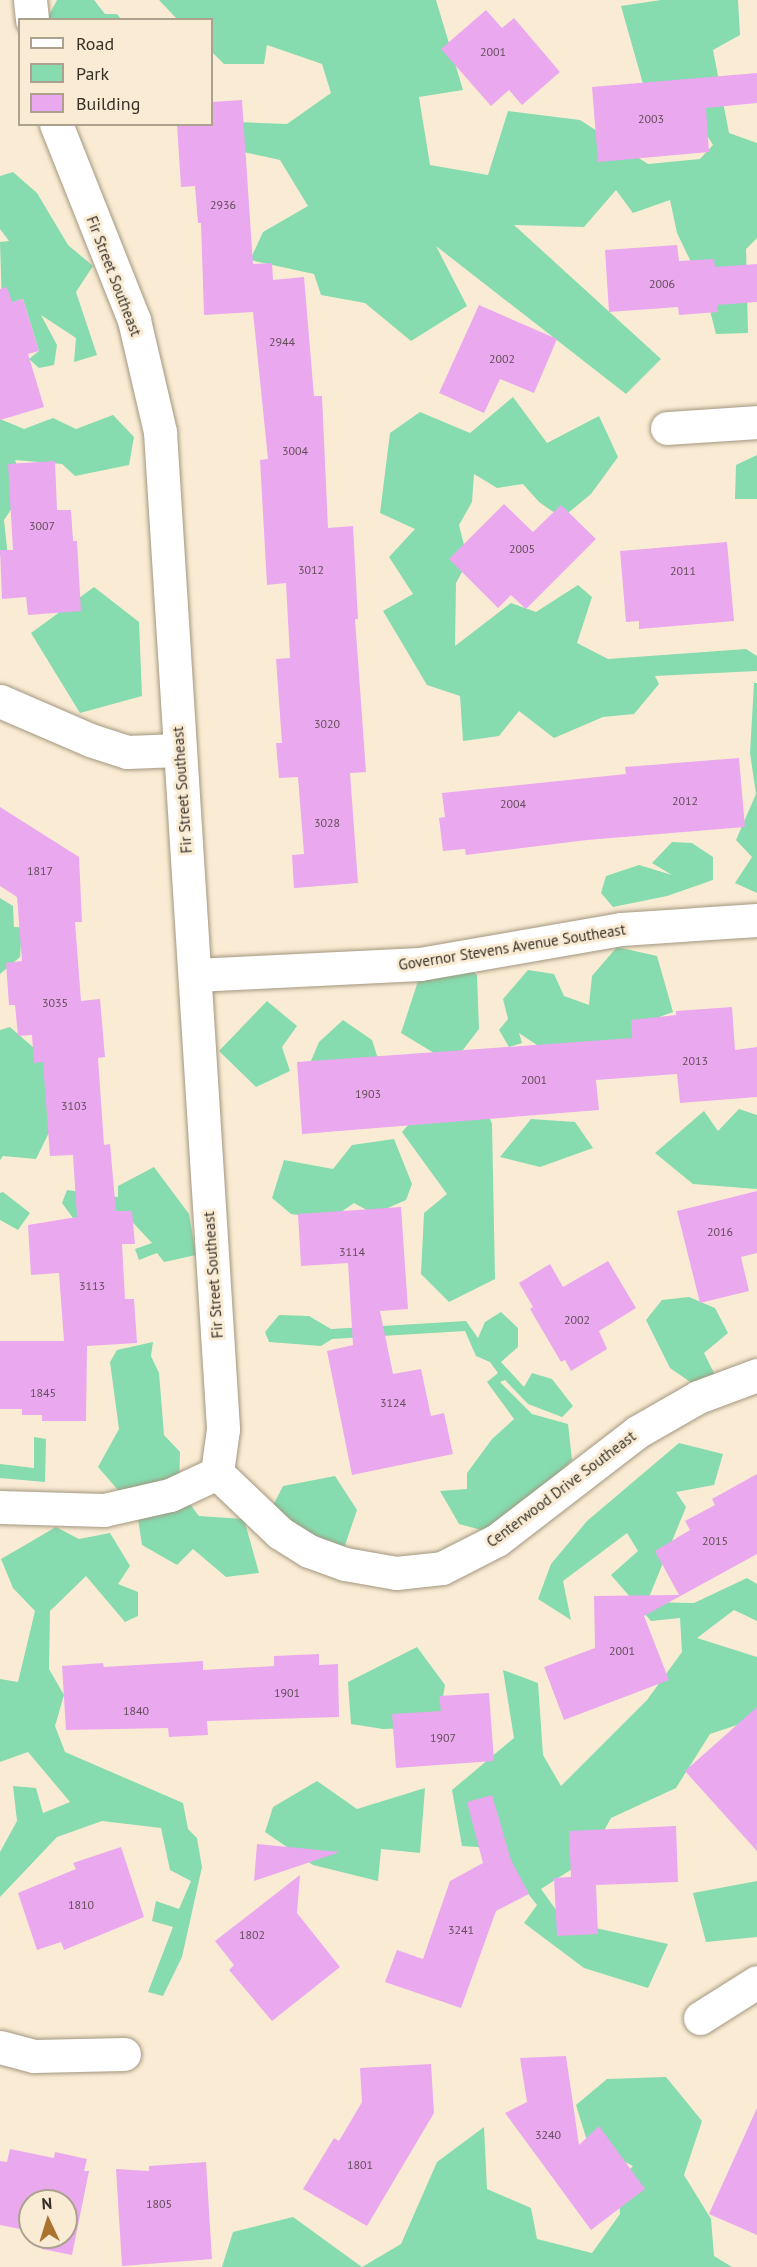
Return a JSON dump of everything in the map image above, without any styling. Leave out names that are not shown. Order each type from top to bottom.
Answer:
[{"type":"street","points":[[30,0],[32,18]]},
{"type":"street","name":"Fir Street Southeast","points":[[57,126],[134,320],[153,392],[170,556],[179,750],[223,1430],[217,1473]]},
{"type":"street","points":[[667,428],[757,422]]},
{"type":"street","points":[[0,701],[90,740],[127,752],[179,750]]},
{"type":"street","name":"Governor Stevens Avenue Southeast","points":[[195,975],[420,964],[621,929],[757,920]]},
{"type":"street","name":"Centerwood Drive Southeast","points":[[217,1473],[280,1533],[309,1551],[345,1564],[396,1573],[442,1568],[497,1540],[638,1432],[698,1397],[757,1375]]},
{"type":"street","points":[[0,1507],[47,1511],[104,1510],[170,1495],[217,1473]]},
{"type":"street","points":[[700,2019],[757,1982]]},
{"type":"street","points":[[0,2047],[34,2056],[124,2054]]},
{"type":"green space","points":[[57,0],[94,0],[105,14],[117,14],[120,18],[49,18]]},
{"type":"green space","points":[[159,0],[436,0],[463,90],[419,97],[430,165],[488,175],[508,111],[580,120],[648,164],[700,159],[713,145],[697,119],[645,91],[621,6],[661,0],[738,0],[740,35],[713,50],[729,133],[757,143],[757,238],[746,249],[748,333],[716,334],[705,291],[677,233],[670,200],[633,213],[616,190],[584,227],[514,225],[661,359],[626,394],[436,246],[467,306],[411,341],[365,303],[321,295],[314,274],[250,260],[263,232],[308,206],[280,160],[207,144],[211,126],[213,126],[213,121],[287,124],[331,93],[322,64],[267,45],[264,64],[224,64],[213,53],[213,18],[176,18]]},
{"type":"green space","points":[[13,172],[37,193],[68,245],[93,266],[76,292],[97,355],[74,362],[76,338],[41,315],[57,345],[54,365],[39,368],[29,359],[39,351],[23,299],[2,305],[0,242],[9,241],[0,229],[0,176]]},
{"type":"green space","points":[[513,397],[547,443],[599,416],[618,457],[591,494],[562,518],[539,502],[523,484],[497,488],[474,474],[472,502],[459,525],[468,561],[456,583],[455,646],[511,603],[536,612],[578,585],[592,597],[577,643],[608,659],[746,649],[757,656],[757,671],[655,676],[659,684],[634,714],[603,717],[554,738],[519,711],[499,736],[463,741],[460,696],[427,685],[383,611],[413,594],[389,557],[415,529],[380,513],[390,433],[420,412],[470,433]]},
{"type":"green space","points":[[113,415],[134,437],[129,465],[75,476],[62,464],[15,460],[26,487],[4,520],[8,557],[0,556],[0,419],[24,429],[53,418],[76,429]]},
{"type":"green space","points":[[757,455],[757,499],[735,499],[736,465]]},
{"type":"green space","points":[[94,587],[139,622],[142,696],[80,713],[31,633]]},
{"type":"green space","points":[[754,683],[757,683],[757,893],[735,883],[752,857],[736,840],[756,794],[750,753]]},
{"type":"green space","points":[[672,842],[692,843],[713,857],[713,880],[667,896],[613,907],[601,893],[606,876],[639,865],[672,875],[652,863]]},
{"type":"green space","points":[[0,898],[13,906],[14,927],[49,928],[21,942],[20,957],[0,974]]},
{"type":"green space","points":[[617,947],[657,956],[673,1012],[637,1025],[629,1071],[540,1047],[519,1033],[522,1043],[509,1047],[499,1030],[508,1019],[503,999],[528,970],[554,974],[564,996],[589,1005],[592,976]]},
{"type":"green space","points":[[460,962],[477,975],[479,1029],[459,1055],[439,1056],[401,1033],[421,972]]},
{"type":"green space","points":[[267,1001],[297,1026],[282,1047],[290,1071],[256,1087],[219,1051]]},
{"type":"green space","points":[[343,1020],[372,1040],[379,1062],[311,1061],[319,1042]]},
{"type":"green space","points":[[10,1027],[42,1055],[68,1094],[36,1159],[3,1156],[0,1160],[0,1030]]},
{"type":"green space","points":[[480,1092],[492,1124],[495,1279],[449,1302],[421,1274],[424,1213],[447,1194],[402,1132],[430,1100]]},
{"type":"green space","points":[[739,1109],[757,1115],[757,1189],[693,1184],[655,1153],[704,1111],[718,1131]]},
{"type":"green space","points":[[531,1119],[575,1122],[593,1148],[540,1167],[500,1157]]},
{"type":"green space","points":[[394,1139],[412,1184],[406,1200],[374,1214],[354,1203],[331,1219],[291,1214],[272,1198],[284,1160],[333,1169],[352,1145]]},
{"type":"green space","points":[[154,1167],[189,1214],[196,1255],[164,1262],[157,1253],[139,1260],[135,1249],[152,1243],[122,1211],[73,1218],[62,1203],[67,1190],[118,1197],[118,1186]]},
{"type":"green space","points":[[3,1192],[30,1213],[18,1230],[0,1220],[0,1193]]},
{"type":"green space","points":[[689,1297],[715,1308],[728,1333],[704,1353],[717,1379],[699,1388],[670,1368],[646,1320],[662,1300]]},
{"type":"green space","points":[[501,1312],[518,1328],[518,1347],[501,1362],[524,1387],[532,1373],[552,1379],[573,1406],[562,1417],[528,1404],[505,1380],[500,1382],[532,1414],[568,1424],[572,1460],[527,1506],[489,1532],[459,1524],[440,1491],[467,1489],[467,1473],[492,1439],[514,1419],[487,1382],[498,1373],[490,1362],[476,1356],[465,1331],[332,1339],[321,1346],[269,1342],[265,1332],[279,1315],[309,1316],[331,1329],[466,1321],[478,1338],[485,1322]]},
{"type":"green space","points":[[153,1342],[151,1356],[159,1373],[164,1435],[180,1452],[179,1490],[199,1516],[244,1519],[259,1573],[226,1577],[193,1549],[177,1565],[142,1545],[137,1512],[98,1467],[119,1429],[110,1362],[117,1350]]},
{"type":"green space","points":[[34,1437],[46,1439],[45,1482],[0,1478],[0,1464],[34,1468]]},
{"type":"green space","points":[[679,1443],[723,1454],[714,1485],[676,1492],[686,1507],[647,1602],[694,1603],[747,1578],[757,1584],[757,1621],[734,1610],[697,1638],[757,1657],[757,1722],[755,1719],[710,1734],[676,1788],[611,1818],[589,1858],[541,1889],[564,1921],[668,1944],[648,1988],[584,1968],[524,1923],[537,1905],[492,1848],[462,1846],[452,1790],[514,1738],[503,1670],[538,1683],[543,1755],[561,1786],[647,1700],[682,1652],[680,1618],[651,1621],[611,1575],[638,1551],[627,1533],[563,1581],[571,1620],[538,1599],[551,1564],[587,1521]]},
{"type":"green space","points":[[335,1476],[357,1510],[342,1554],[262,1527],[283,1486]]},
{"type":"green space","points":[[56,1527],[79,1539],[110,1533],[130,1566],[118,1584],[138,1592],[138,1616],[125,1622],[86,1576],[50,1611],[49,1669],[64,1695],[55,1726],[65,1752],[183,1803],[188,1829],[197,1838],[202,1867],[182,1957],[163,1996],[148,1992],[173,1927],[152,1921],[156,1901],[179,1909],[191,1881],[170,1870],[161,1828],[102,1821],[57,1837],[0,1897],[0,1852],[17,1821],[13,1786],[36,1788],[43,1813],[70,1802],[28,1752],[0,1762],[0,1679],[18,1682],[35,1611],[13,1588],[1,1559]]},
{"type":"green space","points":[[417,1647],[445,1685],[438,1727],[383,1729],[351,1724],[348,1682]]},
{"type":"green space","points":[[317,1781],[357,1809],[425,1788],[420,1853],[381,1849],[378,1881],[313,1865],[265,1832],[273,1807]]},
{"type":"green space","points":[[757,1881],[757,1937],[706,1942],[693,1893]]},
{"type":"green space","points":[[666,2077],[702,2121],[684,2175],[711,2219],[714,2256],[732,2267],[362,2267],[401,2244],[437,2162],[484,2127],[487,2189],[531,2208],[537,2239],[592,2253],[620,2214],[618,2182],[633,2166],[588,2144],[576,2105],[607,2079]]},
{"type":"green space","points":[[293,2217],[362,2267],[222,2267],[233,2232]]},
{"type":"building","points":[[486,10],[502,28],[514,18],[560,72],[522,105],[509,90],[491,106],[441,49]]},
{"type":"building","points":[[757,73],[757,103],[706,108],[709,152],[598,162],[592,87]]},
{"type":"building","points":[[242,100],[253,264],[272,263],[273,280],[304,277],[314,396],[322,396],[328,528],[353,526],[358,619],[355,619],[366,772],[350,773],[358,883],[294,888],[292,855],[304,854],[298,777],[279,778],[276,743],[282,743],[276,659],[290,658],[286,583],[267,585],[260,460],[268,459],[253,312],[204,315],[201,223],[198,223],[195,186],[181,187],[177,126],[213,126],[213,102]]},
{"type":"building","points":[[677,245],[679,261],[714,259],[715,267],[757,264],[757,302],[717,305],[718,312],[679,315],[678,307],[609,312],[605,250]]},
{"type":"building","points":[[7,287],[12,302],[23,299],[39,351],[28,354],[44,407],[0,420],[0,289]]},
{"type":"building","points":[[479,305],[557,339],[534,393],[500,379],[484,413],[439,393]]},
{"type":"building","points":[[55,461],[57,510],[71,510],[73,541],[77,541],[81,611],[28,615],[26,597],[2,599],[0,550],[13,550],[8,464]]},
{"type":"building","points":[[504,504],[533,532],[561,505],[596,539],[526,609],[511,595],[498,608],[449,559]]},
{"type":"building","points":[[727,542],[734,621],[639,629],[639,621],[626,622],[620,551]]},
{"type":"building","points":[[739,758],[745,827],[587,840],[466,855],[465,849],[443,851],[439,818],[445,817],[442,793],[626,774],[625,767]]},
{"type":"building","points":[[0,807],[79,857],[82,922],[75,922],[81,1001],[100,999],[105,1057],[98,1058],[104,1145],[110,1144],[116,1211],[132,1211],[135,1244],[122,1244],[125,1299],[134,1299],[137,1343],[87,1346],[86,1421],[42,1421],[42,1415],[22,1415],[22,1409],[0,1409],[0,1341],[64,1341],[59,1273],[31,1275],[28,1225],[77,1217],[73,1155],[50,1156],[43,1062],[34,1063],[32,1035],[18,1036],[15,1005],[9,1005],[6,963],[22,961],[17,897],[0,886]]},
{"type":"building","points":[[732,1007],[735,1050],[757,1047],[757,1097],[680,1103],[677,1074],[596,1080],[599,1110],[302,1134],[297,1062],[632,1038],[631,1020],[676,1015],[676,1011]]},
{"type":"building","points":[[757,1191],[757,1253],[741,1257],[749,1291],[700,1303],[677,1211]]},
{"type":"building","points":[[401,1207],[408,1309],[380,1311],[393,1374],[421,1369],[431,1416],[444,1413],[453,1454],[352,1475],[327,1351],[353,1345],[348,1263],[301,1266],[298,1214]]},
{"type":"building","points":[[608,1261],[636,1308],[599,1331],[607,1349],[571,1371],[565,1360],[561,1362],[530,1309],[533,1307],[519,1283],[550,1264],[563,1287]]},
{"type":"building","points":[[757,1474],[757,1554],[644,1616],[669,1680],[564,1720],[544,1667],[595,1648],[594,1596],[679,1595],[655,1551],[690,1530],[685,1521],[715,1505],[712,1499]]},
{"type":"building","points":[[319,1654],[319,1665],[338,1664],[339,1717],[207,1721],[208,1735],[169,1737],[168,1728],[66,1730],[62,1666],[103,1663],[104,1667],[203,1661],[203,1670],[274,1666],[274,1656]]},
{"type":"building","points":[[489,1693],[494,1761],[396,1768],[392,1714],[441,1711],[439,1696]]},
{"type":"building","points":[[757,1707],[757,1851],[685,1771]]},
{"type":"building","points":[[492,1795],[511,1860],[529,1894],[496,1911],[461,2008],[385,1982],[397,1950],[423,1959],[450,1881],[483,1863],[467,1802]]},
{"type":"building","points":[[676,1826],[678,1882],[596,1885],[598,1934],[557,1936],[554,1878],[571,1877],[569,1831]]},
{"type":"building","points":[[257,1844],[340,1852],[254,1881]]},
{"type":"building","points":[[121,1847],[144,1917],[64,1950],[61,1942],[37,1950],[18,1893],[76,1869],[73,1863]]},
{"type":"building","points":[[300,1875],[297,1913],[340,1967],[272,2021],[229,1970],[234,1965],[215,1941]]},
{"type":"building","points":[[566,2056],[579,2145],[599,2126],[645,2189],[591,2230],[505,2113],[527,2102],[520,2058]]},
{"type":"building","points":[[431,2064],[434,2113],[367,2226],[303,2189],[334,2138],[339,2141],[362,2102],[360,2068]]},
{"type":"building","points":[[757,2108],[757,2235],[709,2214]]},
{"type":"building","points":[[10,2149],[54,2158],[55,2152],[87,2159],[84,2171],[89,2171],[78,2225],[78,2189],[18,2189],[18,2229],[0,2225],[0,2161],[7,2162]]},
{"type":"building","points":[[206,2162],[212,2259],[122,2266],[116,2169],[149,2171],[149,2166]]},
{"type":"building","points":[[42,2249],[73,2249],[72,2255]]}]
